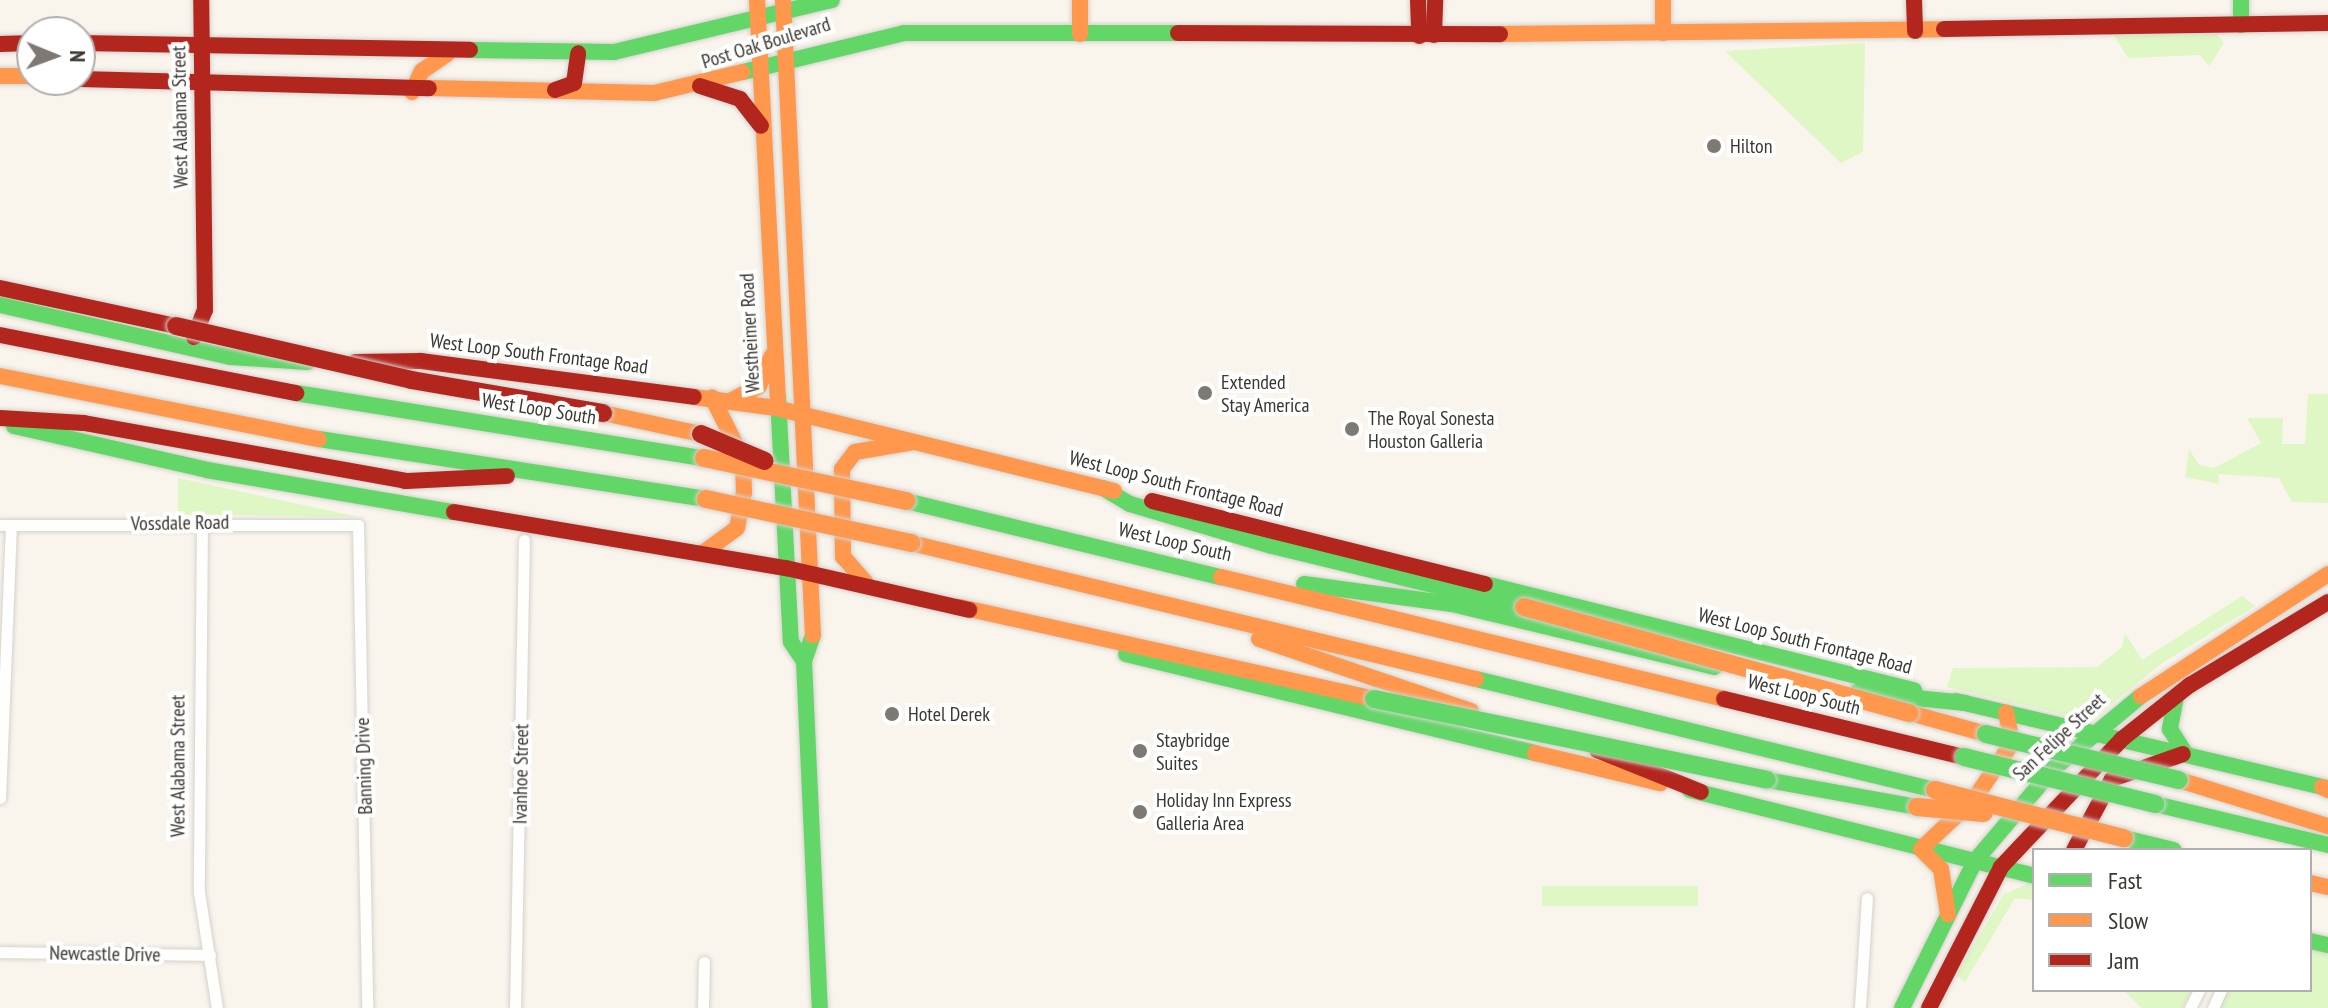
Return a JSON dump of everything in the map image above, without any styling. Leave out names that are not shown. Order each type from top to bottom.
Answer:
[{"type":"main road","name":"West Alabama Street","points":[[157,341],[190,339],[203,324],[201,0]]},
{"type":"main road","name":"Westheimer Road","points":[[757,0],[776,408],[791,642],[804,661]]},
{"type":"main road","name":"Post Oak Boulevard","points":[[96,43],[201,43],[447,54],[578,53],[655,47],[758,19],[783,6],[832,0]]},
{"type":"main road","points":[[1080,0],[1080,34]]},
{"type":"main road","points":[[1418,0],[1426,36]]},
{"type":"main road","points":[[1426,36],[1435,0]]},
{"type":"main road","points":[[1663,0],[1663,33]]},
{"type":"main road","points":[[1914,0],[1915,31]]},
{"type":"main road","points":[[2241,0],[2241,25]]},
{"type":"main road","name":"Westheimer Road","points":[[783,6],[813,642],[804,661],[820,1008]]},
{"type":"main road","name":"Post Oak Boulevard","points":[[96,79],[412,92],[550,92],[700,86],[786,59],[904,33],[1426,36],[2328,23]]},
{"type":"main road","points":[[550,92],[574,83],[578,53]]},
{"type":"main road","points":[[412,92],[422,71],[447,54]]},
{"type":"main road","points":[[700,86],[740,99],[763,129]]},
{"type":"main road","points":[[0,288],[411,380],[603,413],[701,434],[805,478]]},
{"type":"main road","name":"West Loop South Frontage Road","points":[[0,305],[157,341],[255,359],[421,361],[712,397],[804,413],[1965,703],[2326,789]]},
{"type":"main road","name":"West Loop South","points":[[0,335],[206,379],[704,458],[805,478],[1193,569],[2328,845]]},
{"type":"main road","points":[[732,400],[759,386],[774,353]]},
{"type":"main road","points":[[0,376],[189,419],[706,499],[911,543],[1203,617],[1935,790],[2166,848]]},
{"type":"main road","points":[[703,553],[737,528],[744,492],[743,459],[712,397]]},
{"type":"main road","points":[[0,420],[84,423],[405,481],[551,474]]},
{"type":"main road","points":[[0,420],[207,470],[786,568],[1374,699],[1767,780],[1917,807],[2049,819]]},
{"type":"main road","points":[[874,588],[843,557],[842,469],[855,452],[918,442]]},
{"type":"main road","points":[[1103,488],[1130,504],[1272,546],[1524,607],[1986,734],[2179,780],[2328,826]]},
{"type":"main road","points":[[1193,569],[1452,604],[1662,658],[1965,703]]},
{"type":"main road","name":"San Felipe Street","points":[[1902,1008],[1975,861],[2024,800],[2093,733],[2274,605],[2328,574]]},
{"type":"main road","points":[[1929,1008],[2001,867],[2122,739],[2177,695],[2328,602]]},
{"type":"main road","points":[[2274,605],[2289,625]]},
{"type":"main road","points":[[960,607],[1077,642],[1701,792],[2032,875]]},
{"type":"main road","points":[[1203,617],[1701,792]]},
{"type":"main road","points":[[2075,848],[2112,779],[2185,753],[2170,729],[2177,695]]},
{"type":"main road","points":[[1921,849],[1975,798],[2012,743],[2006,713]]},
{"type":"main road","points":[[1921,849],[1941,869],[1948,915]]},
{"type":"street","name":"West Alabama Street","points":[[202,523],[199,892],[217,1008]]},
{"type":"street","name":"Vossdale Road","points":[[6,525],[358,525]]},
{"type":"street","points":[[0,798],[6,525]]},
{"type":"street","name":"Banning Drive","points":[[358,525],[367,1008]]},
{"type":"street","name":"Ivanhoe Street","points":[[515,1008],[524,540]]},
{"type":"street","points":[[1860,1008],[1867,898]]},
{"type":"street","name":"Newcastle Drive","points":[[0,952],[210,955]]},
{"type":"street","points":[[703,1008],[704,962]]},
{"type":"green space","points":[[2217,34],[2224,43],[2209,66],[2200,55],[2128,58],[2114,35]]},
{"type":"green space","points":[[1865,43],[1863,152],[1841,163],[1725,51]]},
{"type":"green space","points":[[2308,394],[2328,394],[2328,503],[2292,502],[2279,478],[2218,474],[2219,484],[2185,477],[2189,449],[2199,465],[2214,468],[2261,443],[2247,418],[2283,418],[2282,444],[2305,444]]},
{"type":"green space","points":[[178,478],[359,517],[178,514]]},
{"type":"green space","points":[[2242,596],[2255,606],[2161,664],[2091,721],[1947,687],[1953,668],[2097,667],[2122,647],[2125,633],[2142,660]]},
{"type":"green space","points":[[2032,885],[2032,900],[2015,898],[1965,982],[1956,975],[2004,894]]},
{"type":"green space","points":[[1542,886],[1698,886],[1698,906],[1542,906]]},
{"type":"green space","points":[[2312,948],[2328,952],[2328,1008],[2219,1008],[2223,992],[2312,992]]},
{"type":"green space","points":[[2125,992],[2191,992],[2183,1008],[2141,1008]]},
{"type":"traffic: fast","points":[[470,50],[614,52],[832,0]]},
{"type":"traffic: fast","points":[[2241,0],[2241,25]]},
{"type":"traffic: fast","points":[[743,72],[904,33],[1178,33]]},
{"type":"traffic: fast","points":[[0,305],[231,357],[308,362]]},
{"type":"traffic: fast","points":[[296,393],[704,458]]},
{"type":"traffic: fast","points":[[778,397],[791,642],[804,661]]},
{"type":"traffic: fast","points":[[14,426],[207,470],[454,512]]},
{"type":"traffic: fast","points":[[319,439],[706,499]]},
{"type":"traffic: fast","points":[[1103,488],[1130,504],[1272,546],[1524,607]]},
{"type":"traffic: fast","points":[[906,501],[1221,577]]},
{"type":"traffic: fast","points":[[1304,584],[1452,604],[1715,667]]},
{"type":"traffic: fast","points":[[1485,584],[1914,690]]},
{"type":"traffic: fast","points":[[813,635],[804,661],[820,1008]]},
{"type":"traffic: fast","points":[[1126,654],[1535,753]]},
{"type":"traffic: fast","points":[[1476,679],[1935,790]]},
{"type":"traffic: fast","points":[[1857,692],[1965,703]]},
{"type":"traffic: fast","points":[[1902,1008],[1975,861],[2053,769],[2141,696]]},
{"type":"traffic: fast","points":[[2176,697],[2170,729],[2185,753]]},
{"type":"traffic: fast","points":[[1374,699],[1767,780]]},
{"type":"traffic: fast","points":[[1956,701],[2328,788]]},
{"type":"traffic: fast","points":[[1986,734],[2179,780]]},
{"type":"traffic: fast","points":[[1964,757],[2155,804]]},
{"type":"traffic: fast","points":[[1767,780],[1917,807]]},
{"type":"traffic: fast","points":[[1690,790],[2032,876]]},
{"type":"traffic: fast","points":[[2155,804],[2328,845]]},
{"type":"traffic: fast","points":[[2124,838],[2166,848]]},
{"type":"traffic: fast","points":[[2312,941],[2328,945]]},
{"type":"traffic: slow","points":[[757,0],[778,397]]},
{"type":"traffic: slow","points":[[783,0],[813,635]]},
{"type":"traffic: slow","points":[[1080,0],[1080,34]]},
{"type":"traffic: slow","points":[[1663,0],[1663,33]]},
{"type":"traffic: slow","points":[[1500,34],[1944,29]]},
{"type":"traffic: slow","points":[[412,92],[422,71],[447,54]]},
{"type":"traffic: slow","points":[[429,88],[654,93],[743,72]]},
{"type":"traffic: slow","points":[[0,76],[16,76]]},
{"type":"traffic: slow","points":[[732,400],[759,386],[772,356]]},
{"type":"traffic: slow","points":[[0,376],[319,439]]},
{"type":"traffic: slow","points":[[694,397],[776,408],[1114,491]]},
{"type":"traffic: slow","points":[[703,553],[737,528],[744,492],[743,459],[712,397]]},
{"type":"traffic: slow","points":[[603,413],[701,434]]},
{"type":"traffic: slow","points":[[866,583],[843,557],[842,469],[855,452],[909,443]]},
{"type":"traffic: slow","points":[[704,458],[906,501]]},
{"type":"traffic: slow","points":[[706,499],[911,543]]},
{"type":"traffic: slow","points":[[911,543],[1476,679]]},
{"type":"traffic: slow","points":[[2141,696],[2328,574]]},
{"type":"traffic: slow","points":[[1221,577],[1724,699]]},
{"type":"traffic: slow","points":[[960,607],[1374,699]]},
{"type":"traffic: slow","points":[[1524,607],[1910,713]]},
{"type":"traffic: slow","points":[[1259,639],[1471,711]]},
{"type":"traffic: slow","points":[[1910,713],[1986,734]]},
{"type":"traffic: slow","points":[[1921,849],[1975,798],[2012,743],[2006,713]]},
{"type":"traffic: slow","points":[[1535,753],[1660,783]]},
{"type":"traffic: slow","points":[[2179,780],[2328,826]]},
{"type":"traffic: slow","points":[[2322,787],[2328,790]]},
{"type":"traffic: slow","points":[[1935,790],[2124,838]]},
{"type":"traffic: slow","points":[[1917,807],[1984,813]]},
{"type":"traffic: slow","points":[[1922,850],[1941,869],[1948,914]]},
{"type":"traffic: slow","points":[[2312,883],[2328,887]]},
{"type":"traffic: jam","points":[[194,337],[205,310],[201,0]]},
{"type":"traffic: jam","points":[[1418,0],[1419,36]]},
{"type":"traffic: jam","points":[[1434,35],[1435,0]]},
{"type":"traffic: jam","points":[[1914,0],[1915,31]]},
{"type":"traffic: jam","points":[[1944,29],[2328,23]]},
{"type":"traffic: jam","points":[[1178,33],[1500,34]]},
{"type":"traffic: jam","points":[[96,43],[470,50]]},
{"type":"traffic: jam","points":[[0,44],[16,44]]},
{"type":"traffic: jam","points":[[555,90],[574,83],[578,53]]},
{"type":"traffic: jam","points":[[96,79],[429,88]]},
{"type":"traffic: jam","points":[[700,86],[740,99],[761,126]]},
{"type":"traffic: jam","points":[[0,288],[176,326]]},
{"type":"traffic: jam","points":[[176,326],[411,380],[603,413]]},
{"type":"traffic: jam","points":[[0,335],[296,393]]},
{"type":"traffic: jam","points":[[355,362],[421,361],[694,397]]},
{"type":"traffic: jam","points":[[0,418],[84,423],[405,481],[507,476]]},
{"type":"traffic: jam","points":[[701,434],[765,461]]},
{"type":"traffic: jam","points":[[1152,501],[1485,584]]},
{"type":"traffic: jam","points":[[454,512],[786,568],[969,610]]},
{"type":"traffic: jam","points":[[1929,1008],[2001,867],[2122,739],[2190,685],[2328,602]]},
{"type":"traffic: jam","points":[[1724,699],[1964,757]]},
{"type":"traffic: jam","points":[[1597,750],[1701,792]]},
{"type":"traffic: jam","points":[[2075,848],[2112,779],[2183,754]]},
{"type":"place","name":"Hilton","points":[[1714,146]]},
{"type":"place","name":"Extended Stay America","points":[[1205,393]]},
{"type":"place","name":"The Royal Sonesta Houston Galleria","points":[[1352,429]]},
{"type":"place","name":"Hotel Derek","points":[[892,714]]},
{"type":"place","name":"Staybridge Suites","points":[[1140,751]]},
{"type":"place","name":"Holiday Inn Express Galleria Area","points":[[1140,812]]}]
